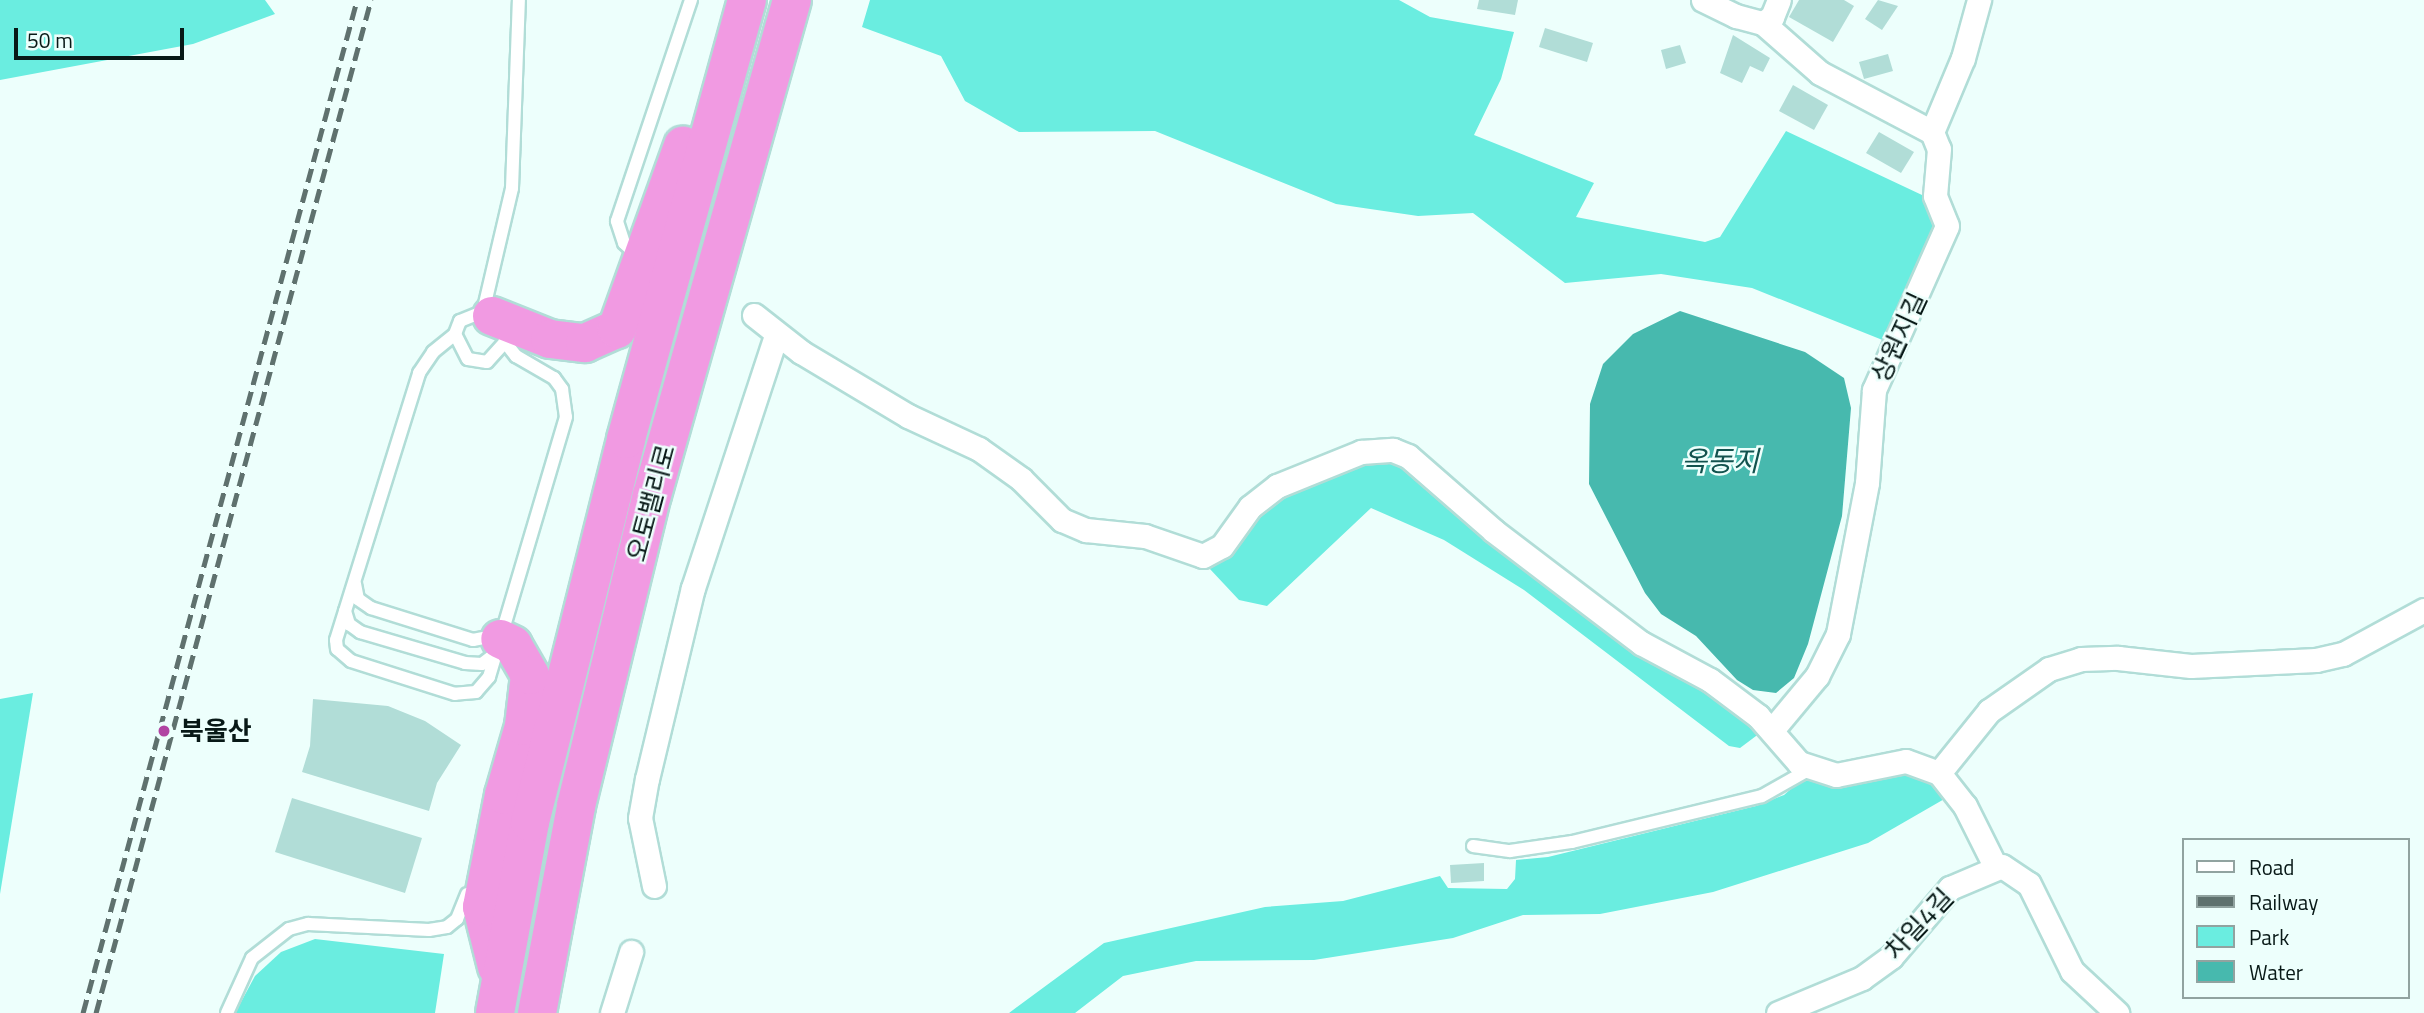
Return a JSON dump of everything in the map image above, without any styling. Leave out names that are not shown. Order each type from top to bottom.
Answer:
[{"type":"highway","points":[[493,324],[550,339],[585,343],[617,329],[737,0]]},
{"type":"highway","name":"오토밸리로","points":[[498,1000],[530,822],[626,439],[747,0]]},
{"type":"highway","name":"오토밸리로","points":[[537,1013],[576,806],[652,495],[792,0]]},
{"type":"highway","points":[[498,1000],[482,907],[504,795],[524,726],[530,675],[513,646],[503,658]]},
{"type":"street","points":[[1703,0],[1736,16],[1763,23],[1820,72],[1932,132],[1967,47],[1979,0]]},
{"type":"street","points":[[1763,23],[1772,17],[1779,0]]},
{"type":"street","name":"상원지길","points":[[1772,730],[1817,676],[1844,613],[1867,483],[1874,390],[1947,226],[1935,197],[1939,149],[1932,132]]},
{"type":"street","points":[[754,316],[776,335],[908,416],[979,449],[1021,479],[1062,520],[1086,530],[1145,536],[1203,556],[1222,546],[1250,507],[1277,486],[1361,452],[1393,450],[1408,456],[1494,531],[1592,606],[1642,643],[1710,680],[1772,730],[1790,755],[1810,769],[1836,775],[1906,761],[1939,773],[1971,816],[1995,866],[2010,869],[2029,884],[2072,971],[2117,1013]]},
{"type":"street","points":[[654,886],[640,818],[648,779],[693,588],[776,335]]},
{"type":"street","points":[[1939,773],[1989,710],[2049,669],[2081,659],[2118,658],[2191,666],[2316,660],[2343,654],[2424,610]]},
{"type":"street","name":"차일4길","points":[[1778,1013],[1879,967],[1950,888],[1995,866]]},
{"type":"street","points":[[612,1013],[631,952]]},
{"type":"lane","points":[[455,334],[468,359],[487,362],[512,188],[519,0]]},
{"type":"lane","points":[[638,256],[624,243],[617,221],[691,0]]},
{"type":"lane","points":[[468,314],[493,324],[524,363],[554,378],[562,389],[566,417],[503,658],[484,685],[467,694],[351,661],[337,649],[345,611],[419,373],[433,352],[455,334],[468,314]]},
{"type":"lane","points":[[355,580],[358,598],[371,608],[473,640],[484,640],[503,658],[518,699],[477,858]]},
{"type":"lane","points":[[345,611],[349,624],[360,632],[465,663],[482,664],[503,658]]},
{"type":"lane","points":[[1473,846],[1510,851],[1572,842],[1762,796],[1810,769]]},
{"type":"lane","points":[[227,1013],[251,958],[289,929],[308,924],[418,930],[447,927],[464,906],[470,881]]},
{"type":"green space","points":[[0,0],[265,0],[275,14],[193,44],[0,80]]},
{"type":"green space","points":[[870,0],[1399,0],[1430,17],[1514,32],[1501,79],[1474,135],[1594,183],[1576,217],[1705,242],[1720,237],[1786,131],[1922,195],[1938,226],[1885,341],[1752,288],[1661,274],[1565,283],[1473,213],[1418,216],[1336,204],[1155,131],[1019,132],[965,101],[941,56],[862,27]]},
{"type":"green space","points":[[1392,455],[1761,726],[1760,733],[1740,748],[1729,746],[1524,590],[1444,540],[1371,508],[1267,606],[1239,600],[1209,568],[1213,557],[1249,515],[1319,473]]},
{"type":"green space","points":[[33,693],[0,894],[0,699]]},
{"type":"green space","points":[[1908,766],[1953,794],[1868,843],[1713,892],[1600,914],[1523,915],[1453,938],[1314,960],[1196,961],[1123,976],[1075,1013],[1009,1013],[1104,943],[1265,907],[1343,901],[1440,876],[1448,888],[1507,889],[1515,879],[1516,860],[1548,857],[1756,806],[1784,795],[1799,782]]},
{"type":"green space","points":[[315,939],[444,954],[435,1013],[235,1013],[255,976],[281,952]]},
{"type":"water","name":"옥동지","points":[[1680,311],[1805,352],[1844,378],[1851,408],[1842,516],[1808,644],[1794,678],[1776,693],[1753,690],[1737,680],[1696,636],[1661,614],[1645,593],[1589,484],[1590,404],[1603,364],[1633,334]]},
{"type":"building","points":[[1479,0],[1518,0],[1515,15],[1477,9]]},
{"type":"building","points":[[1799,0],[1844,0],[1854,6],[1833,42],[1789,17]]},
{"type":"building","points":[[1878,0],[1898,6],[1882,30],[1865,19]]},
{"type":"building","points":[[1545,28],[1593,43],[1587,62],[1539,47]]},
{"type":"building","points":[[1733,35],[1770,58],[1763,72],[1750,66],[1742,83],[1720,73]]},
{"type":"building","points":[[1680,45],[1686,63],[1666,69],[1661,50]]},
{"type":"building","points":[[1888,54],[1893,71],[1864,79],[1859,62]]},
{"type":"building","points":[[1793,85],[1828,105],[1814,130],[1779,111]]},
{"type":"building","points":[[1879,132],[1914,152],[1901,173],[1866,153]]},
{"type":"building","points":[[313,699],[388,706],[425,721],[461,745],[437,783],[429,811],[302,772],[310,746]]},
{"type":"building","points":[[292,798],[422,838],[405,893],[275,852]]},
{"type":"building","points":[[1484,863],[1484,881],[1451,883],[1450,865]]},
{"type":"railway","points":[[83,1013],[357,0]]},
{"type":"railway","points":[[96,1013],[371,0]]},
{"type":"place","name":"북울산","points":[[164,731]]}]
